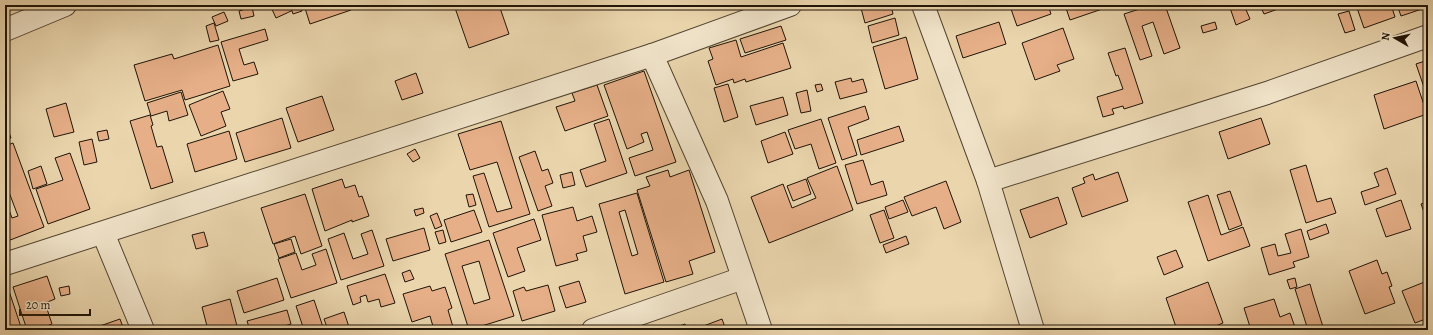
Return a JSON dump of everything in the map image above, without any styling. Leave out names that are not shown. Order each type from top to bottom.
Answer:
[{"type":"street","points":[[5,30],[65,5]]},
{"type":"street","points":[[5,264],[652,55],[790,5]]},
{"type":"street","points":[[923,5],[988,180],[1034,330]]},
{"type":"street","points":[[988,180],[1267,94],[1428,36]]},
{"type":"street","points":[[652,55],[717,201],[761,330]]},
{"type":"street","points":[[103,233],[143,330]]},
{"type":"street","points":[[594,330],[743,278]]},
{"type":"building","points":[[270,5],[302,5],[302,6],[276,18]]},
{"type":"building","points":[[290,5],[300,5],[302,11],[293,14]]},
{"type":"building","points":[[304,5],[350,5],[351,10],[310,24]]},
{"type":"building","points":[[454,5],[499,5],[509,34],[469,48]]},
{"type":"building","points":[[872,5],[891,5],[893,14],[865,23],[861,8]]},
{"type":"building","points":[[1023,5],[1048,5],[1051,14],[1017,26],[1011,9]]},
{"type":"building","points":[[1065,5],[1111,5],[1111,6],[1070,20]]},
{"type":"building","points":[[1119,5],[1132,5],[1121,9]]},
{"type":"building","points":[[1152,5],[1165,5],[1180,48],[1164,54],[1153,22],[1142,26],[1152,56],[1140,60],[1124,14]]},
{"type":"building","points":[[1192,5],[1203,5],[1193,9]]},
{"type":"building","points":[[1229,5],[1244,5],[1250,19],[1236,25]]},
{"type":"building","points":[[1260,5],[1277,5],[1278,9],[1264,14]]},
{"type":"building","points":[[1356,5],[1391,5],[1395,17],[1364,28]]},
{"type":"building","points":[[1397,5],[1428,5],[1428,7],[1401,16]]},
{"type":"building","points":[[252,7],[254,16],[241,19],[239,11]]},
{"type":"building","points":[[1349,11],[1355,30],[1345,33],[1338,14]]},
{"type":"building","points":[[224,12],[228,21],[216,26],[212,17]]},
{"type":"building","points":[[895,18],[899,35],[872,43],[868,26]]},
{"type":"building","points":[[999,22],[1006,44],[963,58],[956,36]]},
{"type":"building","points":[[1215,22],[1217,29],[1203,33],[1201,26]]},
{"type":"building","points":[[214,23],[219,40],[210,42],[206,26]]},
{"type":"building","points":[[781,26],[786,40],[745,53],[740,39]]},
{"type":"building","points":[[1063,28],[1074,59],[1057,65],[1060,71],[1035,80],[1022,43]]},
{"type":"building","points":[[265,29],[268,40],[239,49],[244,65],[254,62],[258,74],[233,81],[221,42]]},
{"type":"building","points":[[906,37],[918,79],[885,89],[873,47]]},
{"type":"building","points":[[736,40],[741,57],[783,43],[791,68],[746,82],[745,79],[734,83],[733,79],[716,85],[708,61],[713,59],[709,48]]},
{"type":"building","points":[[218,45],[230,86],[185,100],[182,90],[145,101],[134,65],[172,54],[174,59]]},
{"type":"building","points":[[1125,48],[1143,103],[1124,109],[1123,106],[1112,109],[1114,114],[1103,117],[1097,97],[1123,89],[1118,75],[1116,76],[1108,53]]},
{"type":"building","points":[[1428,60],[1428,99],[1416,64]]},
{"type":"building","points":[[644,71],[676,162],[635,176],[629,158],[653,150],[647,132],[641,134],[644,142],[627,149],[604,85]]},
{"type":"building","points":[[416,73],[423,93],[402,100],[395,81]]},
{"type":"building","points":[[851,78],[852,82],[863,79],[867,92],[840,99],[835,82]]},
{"type":"building","points":[[1416,81],[1427,114],[1384,129],[1374,95]]},
{"type":"building","points":[[728,84],[738,117],[724,122],[714,88]]},
{"type":"building","points":[[821,84],[823,90],[817,92],[815,85]]},
{"type":"building","points":[[597,85],[608,116],[565,131],[556,107],[575,101],[572,93]]},
{"type":"building","points":[[807,90],[811,111],[801,113],[796,93]]},
{"type":"building","points":[[223,91],[230,109],[221,112],[226,126],[201,136],[189,105]]},
{"type":"building","points":[[181,92],[188,115],[169,121],[167,111],[151,116],[147,103]]},
{"type":"building","points":[[322,96],[334,130],[298,142],[286,108]]},
{"type":"building","points":[[783,97],[788,115],[756,125],[750,106]]},
{"type":"building","points":[[66,103],[74,132],[54,137],[46,109]]},
{"type":"building","points":[[865,106],[869,119],[848,127],[857,155],[842,160],[828,118]]},
{"type":"building","points":[[150,115],[153,125],[151,126],[157,147],[162,146],[173,182],[151,189],[130,121]]},
{"type":"building","points":[[282,118],[291,148],[245,162],[236,133]]},
{"type":"building","points":[[1261,118],[1270,144],[1228,159],[1219,132]]},
{"type":"building","points":[[609,119],[627,173],[586,187],[580,170],[606,161],[594,124]]},
{"type":"building","points":[[821,119],[836,163],[819,169],[811,144],[795,149],[788,130]]},
{"type":"building","points":[[501,121],[530,214],[489,227],[473,176],[484,173],[497,212],[512,208],[497,162],[470,170],[458,134]]},
{"type":"building","points":[[5,124],[11,138],[5,140]]},
{"type":"building","points":[[899,126],[904,141],[861,155],[857,140]]},
{"type":"building","points":[[107,130],[109,139],[99,141],[97,132]]},
{"type":"building","points":[[229,131],[237,159],[195,172],[187,144]]},
{"type":"building","points":[[785,132],[793,154],[768,163],[761,141]]},
{"type":"building","points":[[92,139],[97,162],[84,165],[79,142]]},
{"type":"building","points":[[13,143],[44,227],[5,242],[5,199],[12,218],[18,216],[7,187],[5,188],[5,146]]},
{"type":"building","points":[[415,149],[420,158],[413,162],[407,154]]},
{"type":"building","points":[[535,151],[542,171],[548,169],[553,183],[545,186],[552,206],[538,211],[519,157]]},
{"type":"building","points":[[70,153],[90,209],[48,224],[36,189],[63,180],[55,158]]},
{"type":"building","points":[[863,160],[871,185],[883,181],[887,195],[857,204],[845,165]]},
{"type":"building","points":[[1306,165],[1317,202],[1331,198],[1336,213],[1306,223],[1290,170]]},
{"type":"building","points":[[41,166],[47,184],[33,189],[28,171]]},
{"type":"building","points":[[837,166],[853,210],[769,243],[751,197],[783,184],[792,208],[816,198],[807,178]]},
{"type":"building","points":[[1387,168],[1396,194],[1365,205],[1361,192],[1379,186],[1374,173]]},
{"type":"building","points":[[668,170],[670,177],[689,170],[715,252],[689,261],[693,274],[666,282],[637,190],[650,186],[646,177]]},
{"type":"building","points":[[572,172],[575,185],[563,188],[560,175]]},
{"type":"building","points":[[1118,172],[1128,201],[1082,217],[1072,188],[1085,183],[1083,178],[1093,174],[1095,180]]},
{"type":"building","points":[[342,179],[345,188],[355,185],[359,197],[362,196],[369,216],[352,222],[352,220],[325,231],[312,189]]},
{"type":"building","points":[[806,179],[811,194],[793,201],[787,186]]},
{"type":"building","points":[[946,181],[961,222],[944,229],[936,207],[912,216],[904,197]]},
{"type":"building","points":[[1230,191],[1242,225],[1229,230],[1217,195]]},
{"type":"building","points":[[637,193],[664,282],[625,294],[599,204]],"holes":[[[625,210],[638,254],[632,256],[619,212]]]},
{"type":"building","points":[[305,194],[322,246],[301,254],[295,236],[273,244],[261,208]]},
{"type":"building","points":[[473,194],[476,205],[469,207],[466,195]]},
{"type":"building","points":[[1208,195],[1221,235],[1243,227],[1250,246],[1208,261],[1188,202]]},
{"type":"building","points":[[1058,197],[1067,224],[1030,238],[1020,210]]},
{"type":"building","points":[[903,200],[908,212],[889,219],[885,207]]},
{"type":"building","points":[[1401,200],[1411,229],[1386,237],[1376,209]]},
{"type":"building","points":[[1428,201],[1427,202],[1428,223],[1421,204]]},
{"type":"building","points":[[573,207],[577,221],[592,216],[597,232],[583,236],[587,251],[576,254],[578,260],[556,266],[542,215]]},
{"type":"building","points":[[423,208],[424,213],[416,216],[414,210]]},
{"type":"building","points":[[474,210],[482,232],[451,242],[444,220]]},
{"type":"building","points":[[884,210],[894,238],[880,243],[870,215]]},
{"type":"building","points":[[437,213],[442,226],[435,229],[430,216]]},
{"type":"building","points":[[534,219],[541,240],[517,248],[525,271],[508,277],[493,233]]},
{"type":"building","points":[[1326,224],[1329,233],[1310,240],[1307,231]]},
{"type":"building","points":[[424,228],[430,250],[393,261],[386,239]]},
{"type":"building","points":[[1301,229],[1309,257],[1293,262],[1295,267],[1269,275],[1261,248],[1275,244],[1278,256],[1291,253],[1285,234]]},
{"type":"building","points":[[372,230],[384,266],[341,280],[328,239],[344,233],[353,259],[368,254],[361,234]]},
{"type":"building","points":[[443,230],[446,242],[439,244],[435,232]]},
{"type":"building","points":[[204,232],[208,246],[196,249],[192,235]]},
{"type":"building","points":[[906,236],[909,244],[886,253],[883,245]]},
{"type":"building","points":[[291,239],[295,252],[279,258],[274,244]]},
{"type":"building","points":[[489,240],[514,316],[469,330],[445,254]],"holes":[[[479,261],[490,299],[474,304],[462,266]]]},
{"type":"building","points":[[326,249],[337,283],[291,298],[278,259],[296,253],[302,270],[316,265],[312,254]]},
{"type":"building","points":[[1176,250],[1183,267],[1164,275],[1157,257]]},
{"type":"building","points":[[1377,260],[1382,274],[1387,272],[1392,286],[1389,287],[1395,303],[1365,314],[1349,271]]},
{"type":"building","points":[[410,270],[414,279],[405,282],[402,273]]},
{"type":"building","points":[[385,274],[395,303],[381,307],[379,299],[368,302],[366,295],[360,297],[361,302],[353,305],[347,286]]},
{"type":"building","points":[[47,276],[55,299],[45,303],[52,324],[36,330],[27,330],[13,287]]},
{"type":"building","points":[[277,278],[284,300],[244,313],[237,291]]},
{"type":"building","points":[[1295,278],[1297,287],[1290,289],[1287,280]]},
{"type":"building","points":[[579,281],[586,302],[566,308],[559,287]]},
{"type":"building","points":[[1427,281],[1428,318],[1415,323],[1402,291]]},
{"type":"building","points":[[1208,282],[1223,323],[1206,330],[1177,330],[1166,298]]},
{"type":"building","points":[[1310,284],[1324,330],[1308,330],[1295,289]]},
{"type":"building","points":[[548,285],[555,311],[522,321],[513,291],[524,287],[526,291]]},
{"type":"building","points":[[69,286],[70,294],[61,296],[59,288]]},
{"type":"building","points":[[430,286],[432,291],[445,287],[452,308],[448,310],[453,327],[443,330],[434,330],[430,316],[412,322],[403,294]]},
{"type":"building","points":[[9,291],[22,330],[5,330],[5,293]]},
{"type":"building","points":[[230,299],[238,330],[208,330],[202,307]]},
{"type":"building","points":[[1274,299],[1280,317],[1290,313],[1296,330],[1251,330],[1244,308]]},
{"type":"building","points":[[314,300],[324,330],[304,330],[296,306]]},
{"type":"building","points":[[287,310],[291,324],[272,330],[250,330],[247,321]]},
{"type":"building","points":[[344,312],[350,330],[328,330],[324,319]]},
{"type":"building","points":[[120,319],[124,330],[98,330],[97,327]]},
{"type":"building","points":[[722,319],[726,330],[693,330]]},
{"type":"building","points":[[685,324],[687,330],[668,330]]}]
